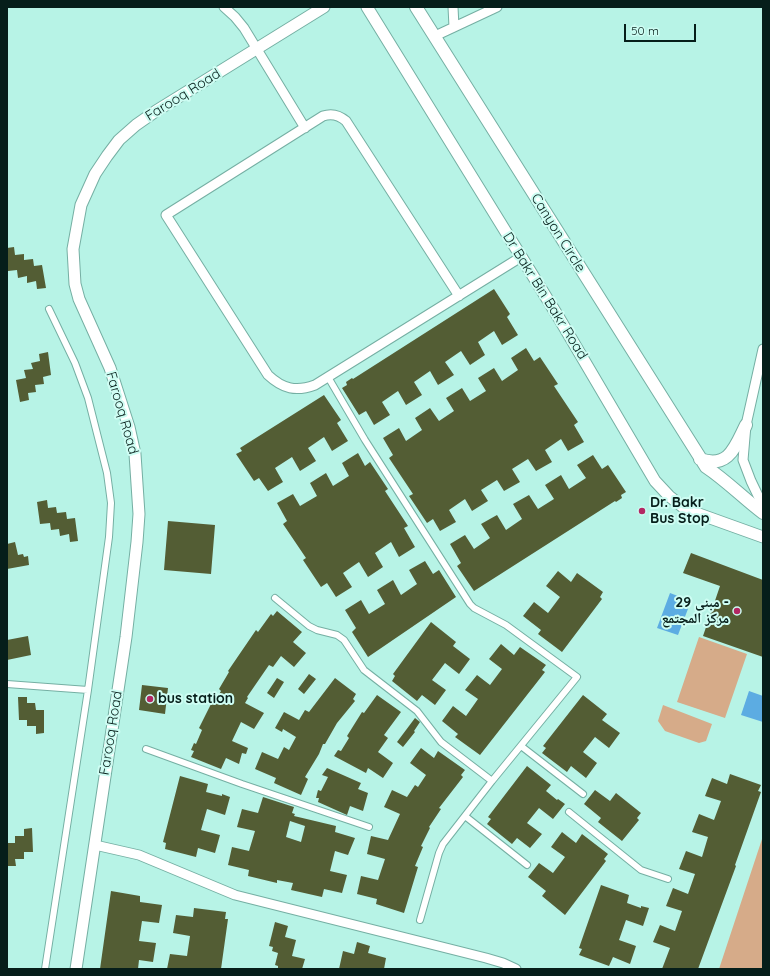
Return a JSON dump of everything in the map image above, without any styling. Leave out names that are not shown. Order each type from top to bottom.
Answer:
[{"type":"main road","name":"Canyon Circle","points":[[416,7],[706,467],[721,477],[763,513]]},
{"type":"main road","points":[[721,477],[746,425]]},
{"type":"main road","points":[[700,458],[713,462],[723,461],[732,452]]},
{"type":"street","points":[[224,7],[236,17],[244,28],[305,128]]},
{"type":"street","name":"Farooq Road","points":[[76,969],[126,637],[139,514],[135,454],[129,426],[110,368],[78,299],[75,284],[73,249],[81,205],[87,189],[103,162],[119,140],[136,125],[156,111],[324,7]]},
{"type":"street","name":"Dr Bakr Bin Bakr Road","points":[[367,7],[560,318],[655,481],[669,496],[683,507],[763,537]]},
{"type":"street","points":[[453,7],[454,27]]},
{"type":"street","points":[[435,36],[497,7]]},
{"type":"street","points":[[459,296],[346,121],[336,115],[329,114],[323,116],[166,215],[268,375],[285,387],[296,390],[310,387],[328,377],[459,296],[521,257]]},
{"type":"street","points":[[45,969],[88,690],[109,537],[111,503],[107,474],[88,398],[75,363],[49,309]]},
{"type":"street","points":[[762,501],[751,481],[743,460],[746,425],[763,349]]},
{"type":"street","points":[[328,377],[470,604],[474,608],[506,625],[577,677],[492,781],[444,844],[439,853],[420,920]]},
{"type":"street","points":[[275,598],[309,626],[317,630],[337,635],[344,640],[364,670],[417,711],[441,742],[492,781]]},
{"type":"street","points":[[7,684],[88,690]]},
{"type":"street","points":[[521,746],[582,794]]},
{"type":"street","points":[[146,749],[368,827]]},
{"type":"street","points":[[568,812],[641,870],[668,879]]},
{"type":"street","points":[[465,816],[527,865]]},
{"type":"street","points":[[95,845],[139,855],[235,895],[486,958],[516,969]]},
{"type":"shaded area","points":[[699,637],[747,654],[725,718],[677,702]]},
{"type":"shaded area","points":[[663,705],[712,724],[706,741],[699,743],[665,731],[658,721]]},
{"type":"shaded area","points":[[763,836],[763,969],[719,969]]},
{"type":"water","points":[[670,593],[691,601],[678,635],[657,628]]},
{"type":"water","points":[[749,691],[763,696],[763,722],[741,715]]},
{"type":"building","points":[[14,247],[15,255],[24,254],[24,260],[33,259],[34,266],[42,265],[46,288],[37,289],[36,281],[27,283],[27,276],[18,278],[17,270],[8,271],[7,248]]},
{"type":"building","points":[[494,289],[510,314],[507,317],[518,335],[502,345],[494,331],[478,342],[485,355],[470,365],[461,351],[445,362],[454,375],[438,385],[430,371],[414,382],[422,395],[406,405],[398,391],[382,402],[390,415],[374,425],[366,411],[359,415],[342,388],[347,385],[346,382]]},
{"type":"building","points":[[526,348],[534,361],[540,357],[558,384],[554,386],[578,422],[574,425],[584,442],[568,451],[561,439],[545,450],[552,462],[536,471],[528,459],[512,469],[520,482],[504,491],[497,480],[481,490],[488,501],[472,511],[465,499],[449,510],[456,522],[440,531],[433,519],[427,523],[409,496],[413,494],[389,458],[393,455],[383,438],[399,428],[406,441],[422,430],[415,418],[430,408],[439,421],[454,411],[446,398],[462,388],[470,401],[486,391],[478,378],[494,368],[502,381],[518,370],[511,358]]},
{"type":"building","points":[[48,352],[51,375],[43,377],[44,384],[35,385],[36,392],[28,393],[29,400],[20,402],[16,380],[26,378],[24,370],[33,369],[31,363],[40,361],[39,354]]},
{"type":"building","points":[[324,395],[341,420],[337,423],[348,441],[332,451],[324,437],[308,448],[316,461],[300,471],[292,457],[275,468],[283,482],[268,491],[259,478],[254,481],[236,454],[242,451],[240,448]]},
{"type":"building","points":[[358,453],[365,466],[370,462],[388,489],[385,491],[408,526],[404,528],[415,547],[399,557],[391,542],[375,553],[383,567],[368,577],[359,562],[343,573],[352,587],[336,597],[327,583],[321,587],[303,560],[306,558],[283,524],[287,521],[277,503],[293,494],[300,506],[317,496],[310,483],[326,473],[333,486],[349,476],[342,463]]},
{"type":"building","points":[[593,455],[602,469],[608,465],[626,492],[621,495],[622,498],[474,591],[457,566],[461,563],[450,544],[465,535],[474,549],[490,538],[481,524],[497,515],[506,530],[522,519],[513,504],[529,495],[538,509],[554,499],[545,485],[561,475],[569,489],[586,478],[577,465]]},
{"type":"building","points":[[47,500],[48,508],[56,507],[57,513],[66,512],[67,519],[75,518],[78,541],[70,542],[69,534],[60,536],[59,529],[51,530],[50,523],[40,524],[37,502]]},
{"type":"building","points":[[168,521],[215,525],[211,574],[164,570]]},
{"type":"building","points":[[15,542],[18,555],[23,554],[24,557],[28,556],[29,565],[7,569],[7,544]]},
{"type":"building","name":"مبنى 29 - مركز المجتمع","points":[[691,553],[763,580],[763,657],[703,636],[720,586],[683,573]]},
{"type":"building","points":[[425,561],[433,574],[439,570],[456,597],[368,657],[352,632],[356,628],[345,610],[361,600],[369,614],[385,604],[377,590],[393,580],[401,595],[417,584],[409,570]]},
{"type":"building","points":[[558,571],[571,582],[577,573],[603,592],[600,597],[602,599],[562,652],[538,634],[541,630],[523,616],[534,602],[548,613],[560,597],[546,586]]},
{"type":"building","points":[[277,611],[302,632],[293,642],[306,653],[294,667],[281,656],[273,667],[269,665],[247,697],[248,698],[245,703],[264,713],[254,729],[241,722],[232,741],[248,748],[246,754],[242,753],[239,764],[226,758],[221,769],[191,757],[194,751],[191,750],[194,743],[196,744],[202,730],[199,728],[212,702],[214,703],[221,691],[219,689],[229,672],[228,671],[256,630],[258,632],[271,614],[273,616]]},
{"type":"building","points":[[431,622],[456,642],[453,646],[470,659],[459,674],[445,663],[432,680],[446,690],[435,705],[422,695],[417,701],[392,681],[395,676],[393,674]]},
{"type":"building","points":[[28,636],[31,655],[7,660],[7,640]]},
{"type":"building","points":[[501,644],[514,655],[520,647],[546,665],[542,670],[545,672],[480,755],[455,737],[458,734],[442,721],[453,706],[466,716],[478,699],[465,690],[477,675],[490,685],[502,669],[489,659]]},
{"type":"building","points":[[309,674],[316,679],[304,694],[298,689]]},
{"type":"building","points":[[277,678],[284,682],[274,698],[267,693]]},
{"type":"building","points":[[335,678],[356,694],[353,699],[355,701],[337,723],[325,744],[323,744],[319,754],[305,777],[308,779],[301,795],[274,783],[276,778],[255,769],[262,752],[278,759],[284,747],[289,750],[296,737],[283,729],[282,732],[275,728],[284,712],[299,720],[305,710],[309,712]]},
{"type":"building","points":[[142,685],[168,688],[165,714],[139,710]]},
{"type":"building","points":[[377,695],[401,712],[384,735],[388,738],[378,752],[393,763],[383,778],[368,768],[366,773],[334,756],[338,750],[341,751],[349,738],[347,736],[362,712],[364,713]]},
{"type":"building","points":[[583,695],[607,714],[602,720],[620,733],[609,748],[595,737],[583,752],[597,763],[586,778],[571,766],[567,772],[542,753],[546,748],[543,746]]},
{"type":"building","points":[[18,697],[27,697],[27,703],[35,703],[36,710],[44,710],[44,733],[36,734],[36,726],[27,726],[27,720],[19,720]]},
{"type":"building","points":[[415,718],[420,722],[414,731],[415,732],[403,747],[397,742]]},
{"type":"building","points":[[421,748],[434,758],[438,751],[465,770],[461,775],[463,777],[439,808],[441,809],[429,827],[430,828],[421,846],[423,847],[415,866],[418,867],[404,913],[376,904],[377,899],[357,894],[361,876],[378,880],[385,859],[367,854],[371,836],[388,840],[400,814],[384,807],[392,790],[407,797],[415,785],[418,787],[426,775],[410,763]]},
{"type":"building","points":[[527,766],[551,785],[546,791],[557,800],[558,799],[565,804],[553,819],[539,808],[527,823],[542,834],[530,848],[517,838],[512,844],[487,824],[491,819],[488,817]]},
{"type":"building","points":[[327,768],[361,783],[358,789],[368,793],[363,811],[350,806],[347,815],[318,802],[319,798],[316,798],[318,790],[321,791],[328,777],[322,775]]},
{"type":"building","points":[[730,774],[761,785],[758,791],[761,792],[735,865],[736,866],[698,969],[662,969],[670,948],[653,942],[660,925],[675,931],[682,911],[666,906],[673,888],[688,894],[695,874],[679,869],[686,851],[702,857],[708,837],[692,832],[699,814],[714,820],[721,801],[705,796],[712,778],[727,784]]},
{"type":"building","points":[[180,776],[208,784],[206,792],[222,796],[222,794],[230,797],[225,815],[207,809],[201,830],[220,835],[215,853],[198,848],[196,857],[165,849],[166,843],[163,842]]},
{"type":"building","points":[[595,790],[610,801],[616,793],[641,813],[637,818],[639,820],[622,841],[598,822],[601,818],[584,804]]},
{"type":"building","points":[[263,797],[294,807],[292,813],[295,814],[294,816],[336,826],[335,832],[355,838],[348,855],[335,851],[330,871],[347,875],[342,893],[324,889],[322,897],[291,890],[293,883],[277,880],[277,883],[248,876],[249,870],[228,865],[232,847],[249,851],[255,831],[237,827],[242,809],[258,813]],"holes":[[[290,821],[305,826],[301,842],[286,837]]]},
{"type":"building","points":[[32,828],[33,852],[24,852],[24,859],[15,859],[16,866],[7,866],[7,843],[15,843],[15,836],[24,836],[24,829]]},
{"type":"building","points":[[562,832],[576,843],[582,834],[608,854],[604,859],[606,861],[565,915],[542,896],[546,891],[528,877],[539,863],[553,873],[565,857],[551,847]]},
{"type":"building","points":[[601,885],[629,895],[627,903],[641,908],[641,906],[649,908],[643,926],[626,920],[619,940],[636,946],[630,964],[613,957],[609,966],[579,955],[582,949],[579,948]]},
{"type":"building","points":[[111,891],[140,896],[140,902],[162,905],[159,923],[142,921],[139,941],[156,943],[153,962],[139,960],[138,969],[100,969]]},
{"type":"building","points":[[194,908],[226,912],[225,919],[228,919],[221,969],[167,969],[170,954],[187,956],[190,936],[173,933],[176,915],[193,917]]},
{"type":"building","points":[[275,922],[288,926],[285,937],[296,940],[292,956],[305,959],[302,969],[278,969],[278,966],[275,965],[278,953],[272,951],[273,947],[269,946]]},
{"type":"building","points":[[357,942],[370,946],[368,953],[386,958],[384,969],[339,969],[343,951],[354,954]]},
{"type":"place","name":"Dr. Bakr Bus Stop","points":[[642,511]]},
{"type":"place","name":"مبنى 29 - مركز المجتمع","points":[[737,611]]},
{"type":"place","name":"bus station","points":[[150,699]]}]
